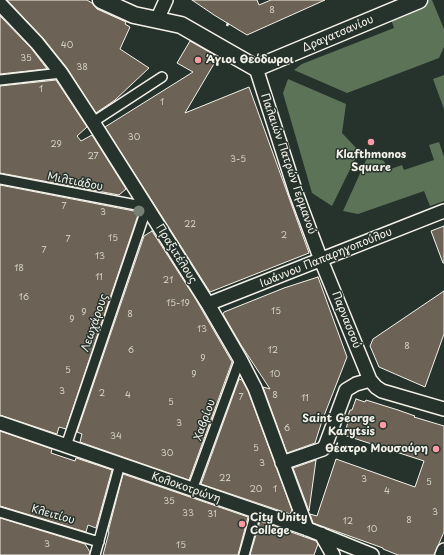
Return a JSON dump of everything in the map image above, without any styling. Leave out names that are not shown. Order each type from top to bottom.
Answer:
[{"type":"street","points":[[100,0],[134,15],[181,25],[256,68]]},
{"type":"street","points":[[157,20],[166,0]]},
{"type":"street","name":"Δραγατσανίου","points":[[256,68],[419,0]]},
{"type":"street","name":"Πραξιτέλους","points":[[0,4],[37,43],[61,73],[208,304],[255,388],[307,529]]},
{"type":"street","name":"Παλαιών Πατρών Γερμανού","points":[[256,68],[296,193],[321,260]]},
{"type":"street","points":[[0,80],[61,73]]},
{"type":"street","points":[[93,122],[162,77]]},
{"type":"street","name":"Μιλτιάδου","points":[[0,179],[147,207]]},
{"type":"street","name":"Λεωχάρους","points":[[66,446],[147,207]]},
{"type":"street","name":"Ιωάννου Παπαρηγοπούλου","points":[[208,304],[444,211]]},
{"type":"street","name":"Παρνασσού","points":[[321,260],[370,380]]},
{"type":"street","name":"Χαβρίου","points":[[192,490],[240,359]]},
{"type":"street","points":[[282,463],[323,449],[346,390],[356,384],[370,380],[382,391],[444,409]]},
{"type":"street","name":"Κολοκοτρώνη","points":[[0,423],[307,529],[372,555]]},
{"type":"street","points":[[95,555],[120,464]]},
{"type":"street","name":"Κλειτίου","points":[[0,512],[99,542]]},
{"type":"street","points":[[244,555],[256,512]]},
{"type":"street","points":[[321,534],[333,555]]},
{"type":"street","points":[[442,555],[444,550]]},
{"type":"green space","points":[[428,0],[432,0],[444,29],[444,47],[439,58],[347,93],[294,70],[302,64],[394,28],[390,16]]},
{"type":"green space","points":[[444,75],[444,109],[433,79]]},
{"type":"green space","points":[[288,79],[346,104],[342,133],[359,151],[332,206],[312,193],[283,93]]},
{"type":"green space","points":[[439,142],[444,157],[444,201],[430,206],[424,191],[358,214],[343,211],[368,156],[384,161],[388,170],[402,165],[404,170],[434,160],[429,145]]},
{"type":"building","points":[[7,0],[87,0],[97,9],[126,22],[125,24],[130,27],[120,49],[149,68],[115,100],[96,113],[67,68],[43,38]]},
{"type":"building","points":[[192,0],[257,0],[259,5],[271,0],[325,0],[247,35]]},
{"type":"building","points":[[0,16],[31,48],[47,69],[0,74]]},
{"type":"building","points":[[190,41],[218,57],[185,113],[249,87],[309,253],[210,292],[105,127],[193,72],[177,63]]},
{"type":"building","points":[[56,80],[87,127],[77,136],[81,141],[92,135],[126,189],[119,195],[0,173],[0,86]]},
{"type":"building","points":[[0,185],[139,212],[66,429],[59,427],[57,434],[0,415]]},
{"type":"building","points":[[444,226],[444,263],[443,263],[431,231]]},
{"type":"building","points":[[152,231],[195,298],[232,362],[189,480],[80,442],[82,434],[77,432],[144,236]]},
{"type":"building","points":[[318,277],[347,357],[315,443],[287,453],[263,387],[270,389],[241,345],[223,314],[224,312],[284,288]]},
{"type":"building","points":[[444,291],[444,334],[425,387],[379,367],[370,346],[373,339]]},
{"type":"building","points":[[239,379],[242,380],[248,391],[292,510],[290,514],[201,484]]},
{"type":"building","points":[[356,399],[365,402],[366,400],[444,426],[444,532],[434,555],[398,555],[383,548],[313,523],[310,514],[317,516],[336,459],[415,487],[424,461],[344,435],[348,422],[346,421]]},
{"type":"building","points":[[0,431],[52,449],[51,453],[75,461],[76,458],[112,470],[96,528],[88,525],[86,532],[0,506]]},
{"type":"building","points":[[316,460],[309,511],[293,468]]},
{"type":"building","points":[[123,474],[248,517],[238,555],[103,555]]},
{"type":"building","points":[[0,518],[85,544],[90,552],[89,555],[0,555]]},
{"type":"building","points":[[260,521],[316,541],[318,544],[314,555],[250,555]]},
{"type":"place","name":"Άγιοι Θεόδωροι","points":[[198,60]]},
{"type":"place","name":"Klafthmonos Square","points":[[371,142]]},
{"type":"place","name":"Saint George Karytsis","points":[[383,425]]},
{"type":"place","name":"Θέατρο Μουσούρη","points":[[436,449]]},
{"type":"place","name":"City Unity College","points":[[242,524]]}]
